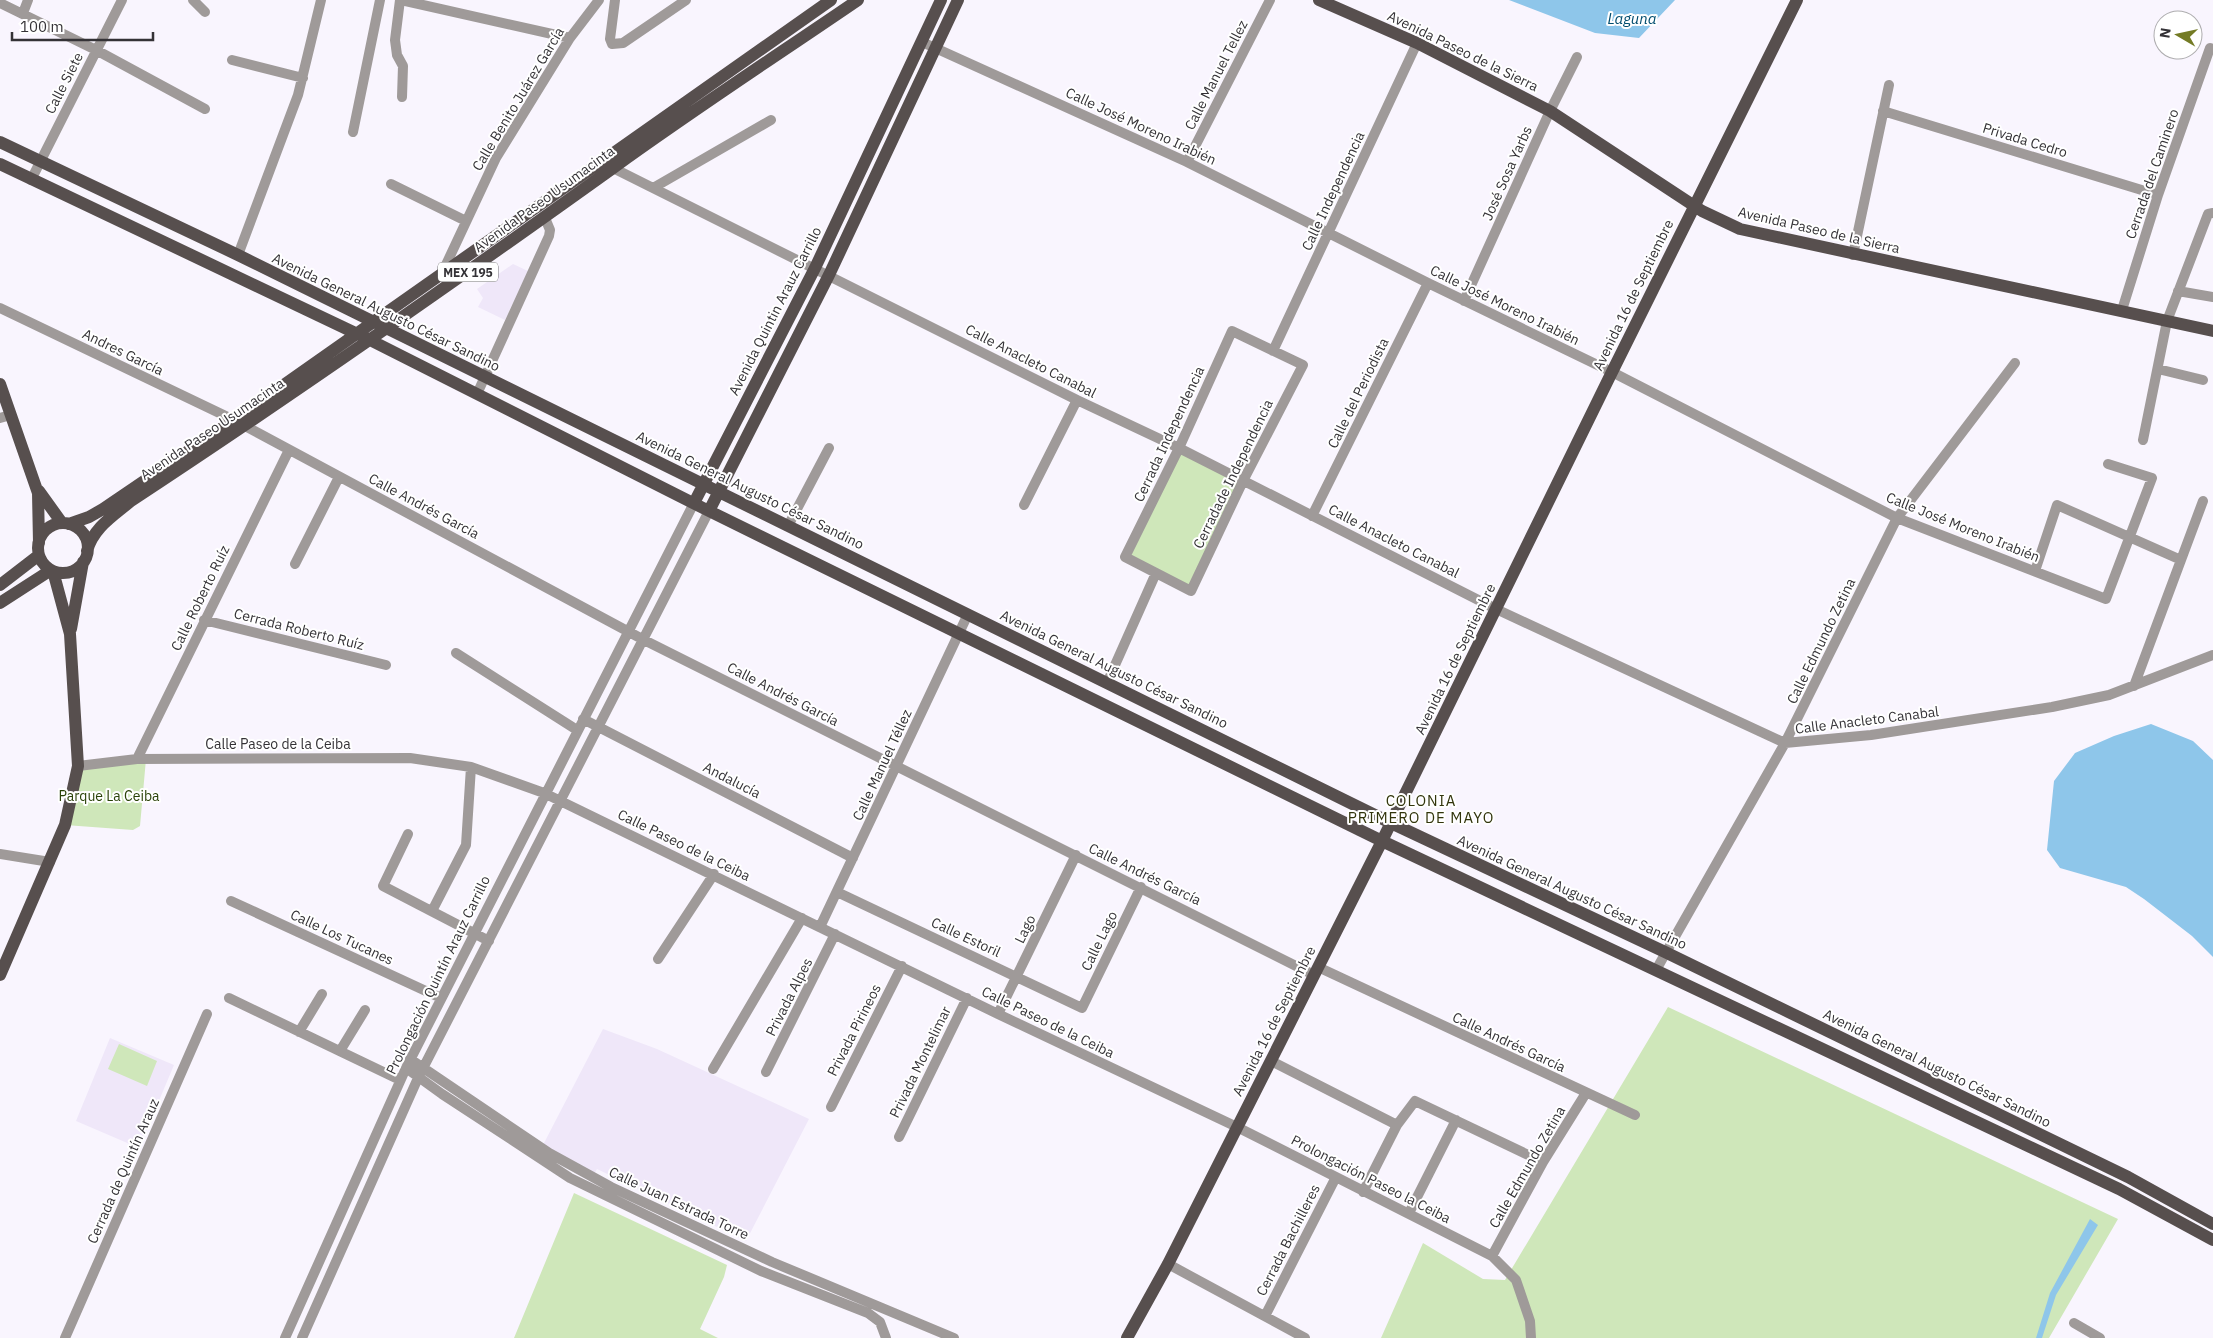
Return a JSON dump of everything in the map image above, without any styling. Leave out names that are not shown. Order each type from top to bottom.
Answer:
[{"type":"main road","name":"Avenida Paseo Usumacinta","points":[[70,634],[85,557],[90,540],[102,525],[131,501],[239,423],[355,333],[831,0]]},
{"type":"main road","name":"Avenida Paseo Usumacinta","points":[[0,585],[39,549],[47,529],[103,509],[370,340],[546,218],[613,168],[858,0]]},
{"type":"main road","name":"Avenida Quintin Arauz Carrillo","points":[[694,503],[815,268],[941,0]]},
{"type":"main road","points":[[709,511],[829,275],[958,0]]},
{"type":"main road","name":"Avenida Paseo de la Sierra","points":[[1319,0],[1417,43],[1550,111],[1694,206],[1720,221],[1740,229],[1853,255],[2122,310],[2213,331]]},
{"type":"main road","name":"Avenida 16 de Septiembre","points":[[1131,1335],[1391,823],[1797,0]]},
{"type":"main road","name":"Avenida General Augusto César Sandino","points":[[0,142],[238,255],[484,378],[704,484],[1391,823],[1665,952],[2128,1177],[2213,1224]]},
{"type":"main road","points":[[0,164],[370,340],[709,511],[1382,841],[2119,1188],[2213,1240]]},
{"type":"main road","points":[[0,384],[6,417],[36,487],[40,504],[39,549],[44,564],[52,570],[66,573],[73,571],[85,557],[83,534],[65,524],[36,487]]},
{"type":"main road","points":[[0,603],[52,570]]},
{"type":"main road","points":[[0,975],[65,825],[78,766],[70,634],[52,570]]},
{"type":"street","points":[[23,13],[28,0]]},
{"type":"street","name":"Calle Siete","points":[[31,180],[122,0]]},
{"type":"street","points":[[193,0],[205,12]]},
{"type":"street","points":[[238,255],[292,113],[303,78],[320,3],[309,0]]},
{"type":"street","points":[[353,132],[380,0]]},
{"type":"street","points":[[402,97],[403,66],[398,57],[395,36],[400,0],[570,38]]},
{"type":"street","name":"Calle Benito Juárez García","points":[[443,271],[496,158],[570,38],[600,0]]},
{"type":"street","points":[[615,0],[610,38],[612,44],[617,45],[623,43],[686,0]]},
{"type":"street","name":"Calle Manuel Tellez","points":[[1187,162],[1270,0]]},
{"type":"street","points":[[0,3],[96,50],[205,109]]},
{"type":"street","name":"Calle José Moreno Irabién","points":[[922,42],[1187,162],[1464,301],[1612,372],[1897,518],[2106,599],[2131,537]]},
{"type":"street","name":"Calle Independencia","points":[[1273,351],[1417,43]]},
{"type":"street","name":"Cerrada del Caminero","points":[[2122,310],[2158,195],[2212,48]]},
{"type":"street","name":"José Sosa Yarbs","points":[[1464,301],[1576,57]]},
{"type":"street","points":[[232,60],[303,78]]},
{"type":"street","points":[[1853,255],[1889,85]]},
{"type":"street","name":"Privada Cedro","points":[[1884,111],[2158,195]]},
{"type":"street","points":[[653,188],[771,120]]},
{"type":"street","name":"Calle Anacleto Canabal","points":[[600,161],[1077,400],[1179,448],[1496,609],[1785,744],[1871,735],[1999,716],[2100,697],[2134,686],[2213,655]]},
{"type":"street","points":[[391,184],[466,222]]},
{"type":"street","points":[[2143,440],[2167,321],[2208,214],[2213,213]]},
{"type":"street","points":[[477,394],[549,236],[550,230],[546,218]]},
{"type":"street","name":"Calle del Periodista","points":[[1312,516],[1428,283]]},
{"type":"street","points":[[2178,292],[2213,297]]},
{"type":"street","name":"Andres García","points":[[0,308],[239,423]]},
{"type":"street","name":"Cerrada Independencia","points":[[1156,573],[1125,557],[1179,448],[1232,331],[1273,351]]},
{"type":"street","name":"Cerradade Independencia","points":[[1156,573],[1191,591],[1243,481],[1303,365],[1273,351]]},
{"type":"street","name":"Calle Edmundo Zetina","points":[[1656,970],[1785,744],[1897,518],[2015,364]]},
{"type":"street","points":[[2158,369],[2203,380]]},
{"type":"street","points":[[1024,504],[1077,400]]},
{"type":"street","name":"Calle Andrés García","points":[[239,423],[644,640],[1076,855],[1316,971],[1635,1115]]},
{"type":"street","points":[[788,526],[829,448]]},
{"type":"street","name":"Calle Roberto Ruíz","points":[[137,759],[289,450]]},
{"type":"street","points":[[2108,464],[2152,478],[2131,537]]},
{"type":"street","points":[[295,564],[340,476]]},
{"type":"street","points":[[2134,686],[2203,501]]},
{"type":"street","name":"Avenida Quintin Arauz Carrillo","points":[[628,631],[694,503]]},
{"type":"street","points":[[2035,571],[2058,505],[2181,560]]},
{"type":"street","name":"Prolongación Quintín Arauz Carrillo","points":[[302,1338],[418,1078],[489,941],[522,872],[562,800],[709,511]]},
{"type":"street","points":[[1107,682],[1156,573]]},
{"type":"street","name":"Calle Manuel Téllez","points":[[820,927],[968,614]]},
{"type":"street","name":"Cerrada Roberto Ruíz","points":[[204,620],[386,665]]},
{"type":"street","name":"Prolongación Quintín Arauz Carrillo","points":[[285,1338],[408,1063],[544,792],[628,631]]},
{"type":"street","points":[[456,653],[577,730]]},
{"type":"street","name":"Andalucía","points":[[583,719],[853,858]]},
{"type":"street","name":"Calle Paseo de la Ceiba","points":[[78,766],[137,759],[410,758],[471,766],[562,800],[998,1014],[1238,1127]]},
{"type":"street","points":[[432,911],[466,845],[471,766]]},
{"type":"street","points":[[408,834],[383,886],[489,941]]},
{"type":"street","points":[[0,854],[50,862]]},
{"type":"street","name":"Lago","points":[[998,1014],[1076,855]]},
{"type":"street","points":[[658,959],[714,874]]},
{"type":"street","name":"Calle Lago","points":[[1082,1008],[1141,887]]},
{"type":"street","name":"Calle Estoril","points":[[837,892],[1082,1008]]},
{"type":"street","name":"Calle Los Tucanes","points":[[231,901],[441,998]]},
{"type":"street","points":[[713,1069],[802,918]]},
{"type":"street","name":"Privada Alpes","points":[[766,1072],[835,934]]},
{"type":"street","name":"Privada Pirineos","points":[[831,1107],[902,966]]},
{"type":"street","points":[[299,1032],[322,994]]},
{"type":"street","points":[[229,998],[400,1080]]},
{"type":"street","name":"Privada Montelimar","points":[[899,1137],[967,998]]},
{"type":"street","points":[[340,1051],[365,1010]]},
{"type":"street","name":"Cerrada de Quintín Arauz","points":[[65,1338],[207,1014]]},
{"type":"street","points":[[1271,1061],[1397,1126]]},
{"type":"street","name":"Calle Juan Estrada Torre","points":[[408,1063],[424,1066],[574,1168],[796,1272],[954,1338]]},
{"type":"street","name":"Calle Juan Estrada Torre","points":[[408,1063],[418,1078],[570,1178],[761,1271],[868,1313],[880,1322],[886,1338]]},
{"type":"street","name":"Calle Edmundo Zetina","points":[[1492,1256],[1543,1162],[1586,1093]]},
{"type":"street","points":[[1363,1192],[1397,1126],[1415,1100],[1543,1162]]},
{"type":"street","points":[[1409,1213],[1456,1120]]},
{"type":"street","name":"Prolongación Paseo la Ceiba","points":[[1238,1127],[1492,1256],[1516,1280],[1530,1321],[1531,1338]]},
{"type":"street","points":[[365,1158],[379,1164]]},
{"type":"street","name":"Cerrada Bachilleres","points":[[1265,1316],[1336,1176]]},
{"type":"street","points":[[1168,1264],[1304,1338]]},
{"type":"street","points":[[790,1283],[796,1272]]},
{"type":"street","points":[[2074,1323],[2100,1338]]},
{"type":"shaded area","points":[[513,264],[528,271],[505,320],[478,307],[483,298],[477,289]]},
{"type":"shaded area","points":[[603,1029],[657,1049],[809,1119],[746,1241],[597,1169],[594,1174],[543,1145]]},
{"type":"shaded area","points":[[110,1038],[174,1065],[139,1148],[76,1121]]},
{"type":"green space","points":[[1179,448],[1243,481],[1191,591],[1125,557]]},
{"type":"green space","name":"Parque La Ceiba","points":[[146,759],[140,826],[133,830],[65,825],[78,766]]},
{"type":"green space","points":[[1668,1007],[2118,1219],[2049,1338],[1381,1338],[1423,1243],[1483,1279],[1505,1280]]},
{"type":"green space","points":[[119,1044],[157,1061],[147,1086],[108,1069]]},
{"type":"green space","points":[[574,1193],[727,1265],[724,1277],[700,1329],[718,1338],[514,1338]]},
{"type":"water","name":"Laguna","points":[[1509,0],[1675,0],[1639,38],[1595,33]]},
{"type":"water","points":[[2151,724],[2193,741],[2213,760],[2213,957],[2192,936],[2126,887],[2060,868],[2047,850],[2054,781],[2075,753],[2114,736]]},
{"type":"water","points":[[2090,1219],[2098,1225],[2056,1295],[2042,1338],[2036,1338],[2050,1293]]},
{"type":"district","name":"COLONIA PRIMERO DE MAYO","points":[[1421,808]]}]
